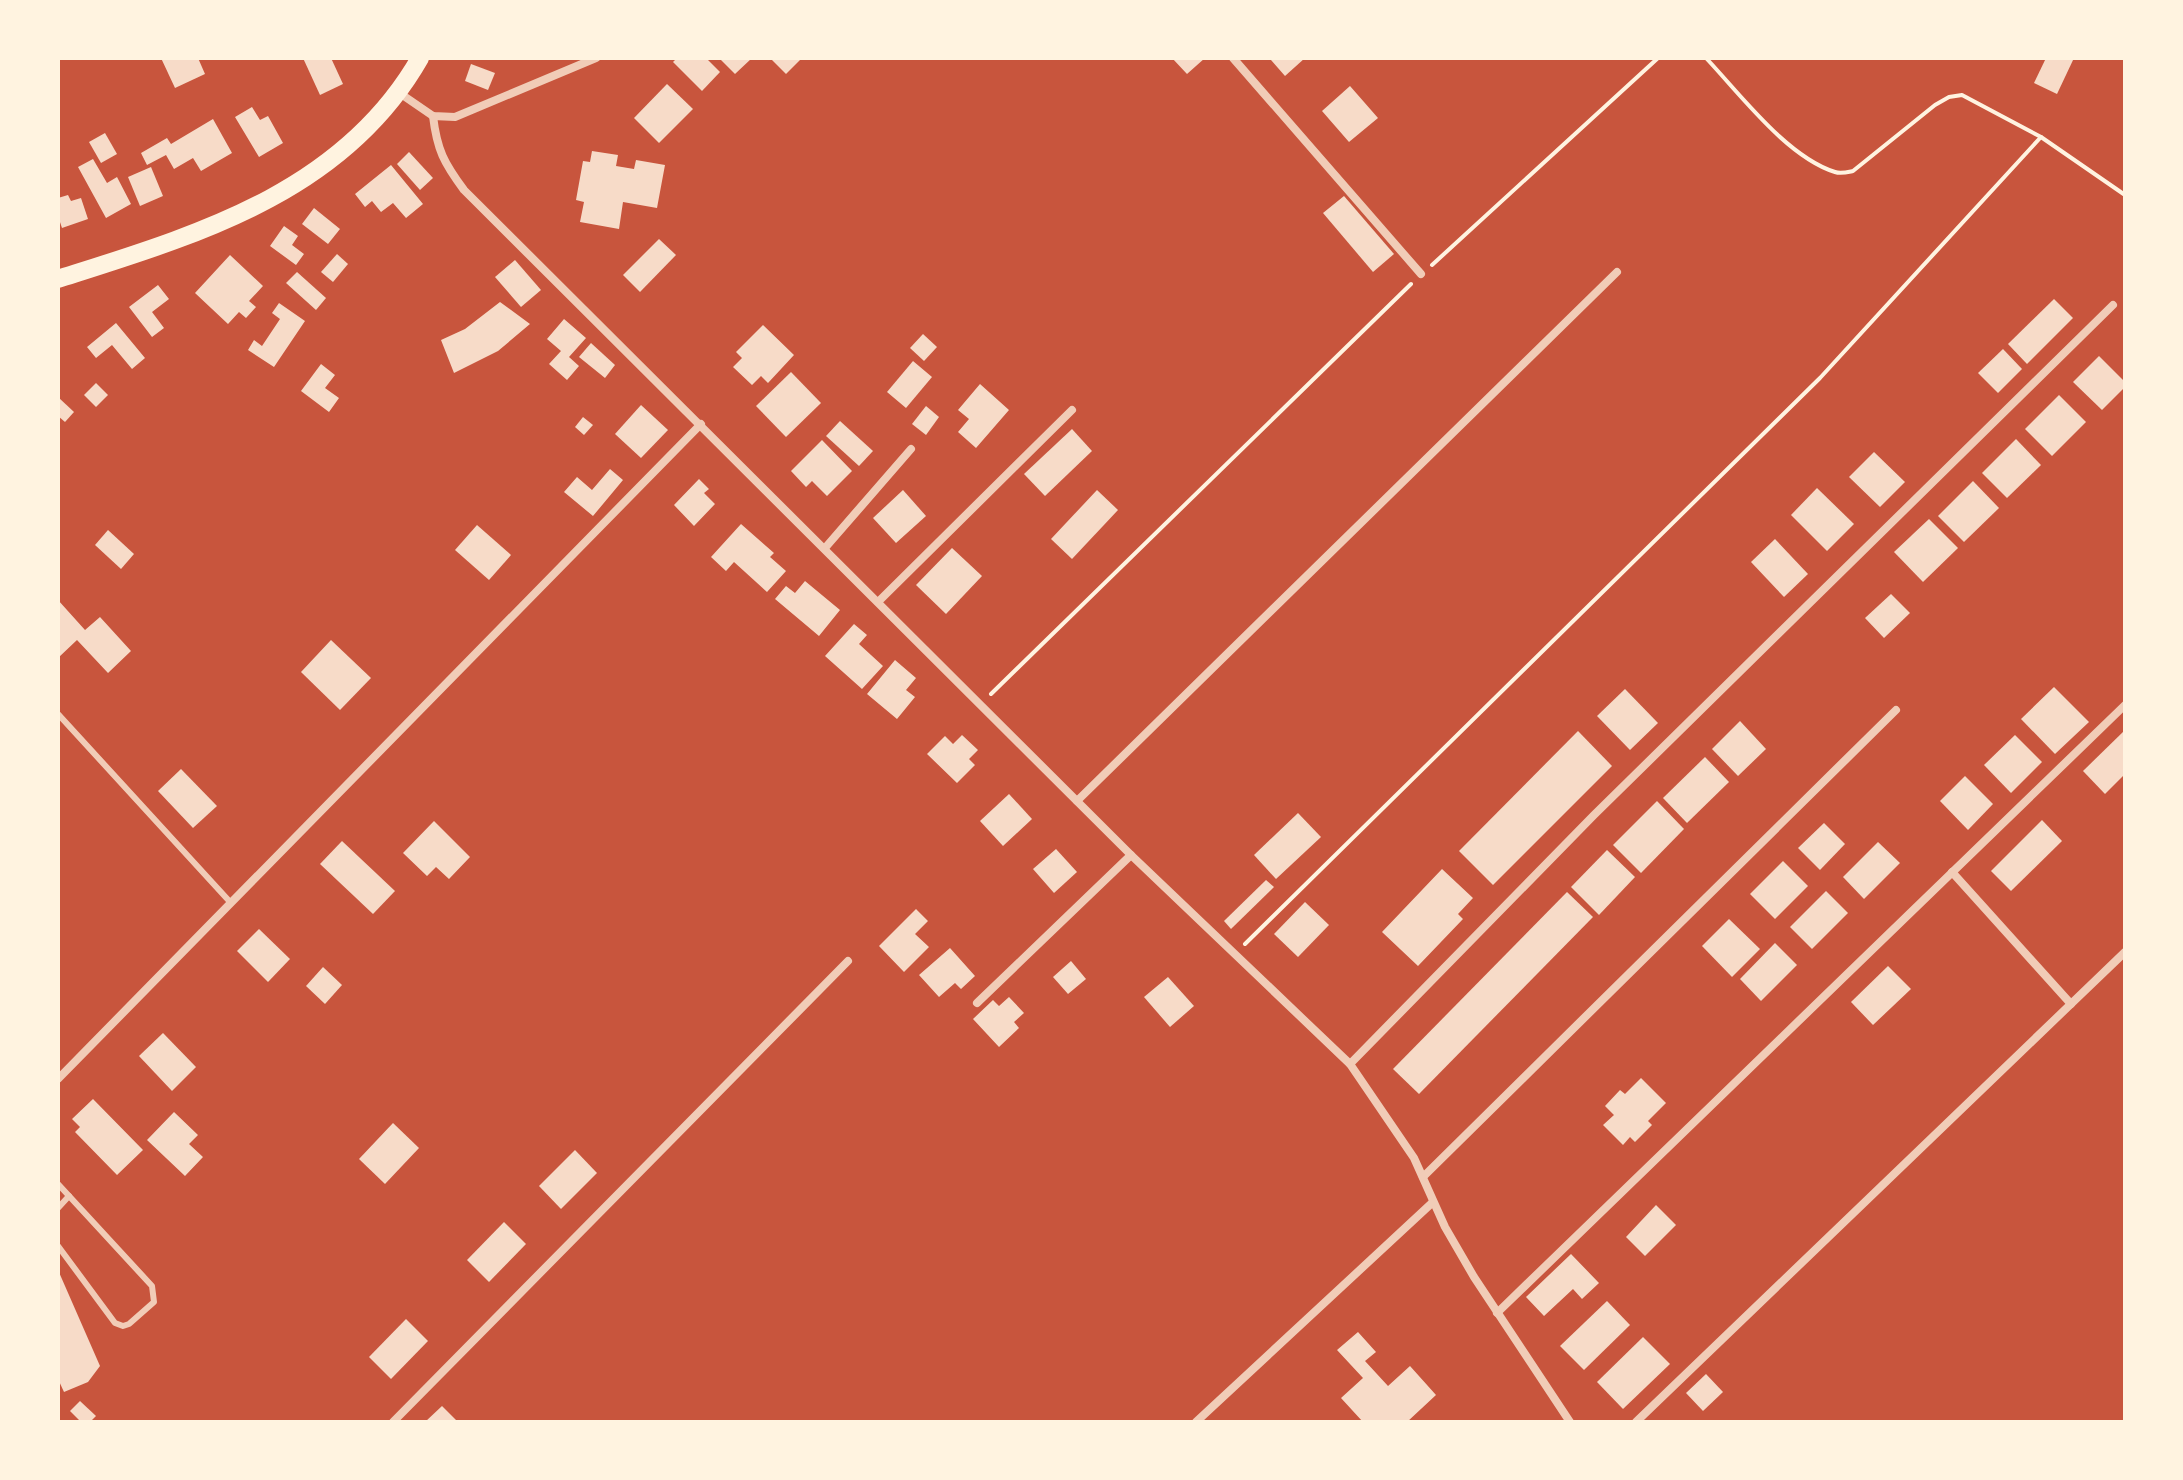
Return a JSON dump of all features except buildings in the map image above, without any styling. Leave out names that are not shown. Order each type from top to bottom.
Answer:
[{"type":"main road","points":[[58,279],[165,245],[265,203],[312,174],[348,145],[398,92],[420,58]]},
{"type":"street","points":[[398,92],[433,116],[455,117],[596,58]]},
{"type":"street","points":[[1233,58],[1421,274]]},
{"type":"street","points":[[433,116],[436,145],[464,190],[1131,855],[1350,1064],[1414,1158],[1433,1202],[1497,1313],[1570,1422]]},
{"type":"street","points":[[1077,801],[1617,272]]},
{"type":"street","points":[[1350,1064],[1594,815],[2113,305]]},
{"type":"street","points":[[878,602],[1072,410]]},
{"type":"street","points":[[58,1079],[701,424]]},
{"type":"street","points":[[825,548],[911,449]]},
{"type":"street","points":[[1497,1313],[2125,705]]},
{"type":"street","points":[[1423,1177],[1896,710]]},
{"type":"street","points":[[977,1003],[1131,855]]},
{"type":"street","points":[[1952,872],[2071,1004]]},
{"type":"street","points":[[1636,1422],[2125,952]]},
{"type":"street","points":[[393,1422],[848,961]]},
{"type":"street","points":[[1196,1422],[1433,1202]]},
{"type":"lane","points":[[58,714],[231,903]]},
{"type":"lane","points":[[58,1184],[152,1286],[154,1302],[129,1324],[123,1326],[115,1323],[58,1246]]},
{"type":"lane","points":[[58,1208],[69,1196]]},
{"type":"path","points":[[980,704],[1421,274],[1658,58]]},
{"type":"path","points":[[1706,58],[1793,147],[1837,173],[1853,171],[1935,105],[1949,97],[1962,95],[2041,137],[2125,195]]},
{"type":"path","points":[[1235,953],[1820,378],[2041,137]]}]
